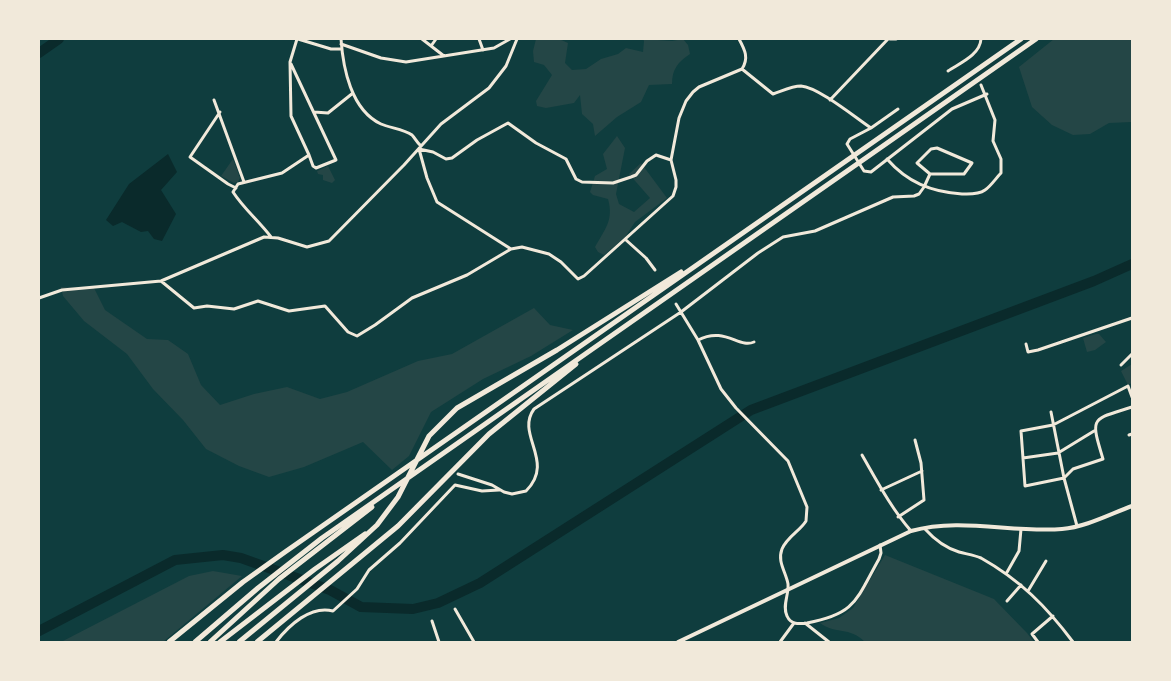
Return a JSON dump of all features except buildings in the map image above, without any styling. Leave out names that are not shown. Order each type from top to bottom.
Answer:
[{"type":"highway","points":[[169,642],[243,582],[285,552],[1020,39]]},
{"type":"highway","points":[[195,642],[296,557],[498,413],[592,350],[1036,39]]},
{"type":"highway","points":[[239,642],[338,561],[377,525],[398,497],[424,444],[435,429],[457,408],[557,350],[667,279],[699,262]]},
{"type":"highway","points":[[257,642],[398,526],[489,434],[592,350]]},
{"type":"highway","points":[[210,642],[304,559],[371,508],[381,497]]},
{"type":"highway","points":[[220,642],[315,568],[377,525]]},
{"type":"street","points":[[290,62],[336,160],[316,168],[313,166],[291,116],[290,62],[297,39],[331,49],[340,49]]},
{"type":"street","points":[[422,39],[444,56]]},
{"type":"street","points":[[431,46],[436,39]]},
{"type":"street","points":[[479,39],[483,50]]},
{"type":"street","points":[[510,39],[500,46],[416,62],[398,62],[341,41],[340,49],[357,101],[376,121],[411,135],[420,148],[427,178],[437,202],[512,249]]},
{"type":"street","points":[[39,298],[62,290],[161,281],[251,242],[271,237],[307,246],[329,241],[446,120],[485,92],[506,66],[518,39]]},
{"type":"street","points":[[830,100],[889,39],[896,39]]},
{"type":"street","points":[[948,71],[976,52],[980,47],[981,39]]},
{"type":"street","points":[[161,281],[194,308],[207,306],[234,309],[258,301],[290,311],[325,306],[348,332],[357,336],[412,298],[467,274],[512,249],[522,248],[549,255],[561,262],[578,279],[626,240],[634,230],[673,196],[676,180],[671,160],[681,110],[693,92],[742,69],[746,54],[740,40]]},
{"type":"street","points":[[742,69],[773,94],[805,86],[871,128]]},
{"type":"street","points":[[887,159],[900,173],[924,187],[937,191],[972,194],[984,191],[1001,173],[1000,159],[993,141],[995,120],[987,94],[981,85]]},
{"type":"street","points":[[314,112],[328,113],[353,93]]},
{"type":"street","points":[[898,109],[847,141],[848,147],[864,171],[871,172],[952,109],[987,94]]},
{"type":"street","points":[[214,100],[244,182]]},
{"type":"street","points":[[220,112],[190,157],[236,188]]},
{"type":"street","points":[[420,148],[446,159],[452,158],[477,140],[508,123],[536,143],[566,159],[576,178],[582,182],[613,183],[631,177],[656,155],[671,160]]},
{"type":"street","points":[[937,148],[972,163],[964,174],[930,174],[917,163],[931,149],[937,148]]},
{"type":"street","points":[[271,237],[244,208],[233,192],[238,184],[282,173],[309,155]]},
{"type":"street","points":[[458,474],[512,494],[526,491],[535,480],[538,461],[529,438],[531,414],[534,409],[681,312],[758,253],[783,237],[815,231],[893,197],[919,194],[930,174]]},
{"type":"street","points":[[626,240],[646,258],[655,270]]},
{"type":"street","points":[[676,304],[698,340],[721,388],[736,408],[788,461],[807,507],[806,521],[781,550],[780,558],[788,582],[786,614],[789,620],[794,623],[805,623],[835,616],[852,605],[879,559],[880,545]]},
{"type":"street","points":[[1026,344],[1028,352],[1038,350],[1132,318]]},
{"type":"street","points":[[698,340],[715,334],[731,337],[747,344],[754,342]]},
{"type":"street","points":[[1121,365],[1132,354]]},
{"type":"street","points":[[1132,397],[1128,386],[1053,425],[1021,431],[1025,486],[1064,477],[1073,469],[1103,459],[1094,431],[1096,422],[1102,417],[1132,407]]},
{"type":"street","points":[[1051,412],[1058,453],[1077,526]]},
{"type":"street","points":[[1023,458],[1058,453],[1094,431]]},
{"type":"street","points":[[898,517],[924,500],[922,471],[915,440]]},
{"type":"street","points":[[862,455],[898,517],[911,531]]},
{"type":"street","points":[[881,490],[922,471]]},
{"type":"street","points":[[276,642],[283,633],[310,612],[322,609],[333,610],[357,589],[369,570],[400,543],[455,485],[482,491],[501,490]]},
{"type":"street","points":[[678,642],[911,531],[952,524],[1021,529],[1062,529],[1077,526],[1132,506]]},
{"type":"street","points":[[924,528],[948,547],[977,556],[1021,585],[1053,616],[1072,642]]},
{"type":"street","points":[[1006,574],[1019,551],[1021,529]]},
{"type":"street","points":[[1028,591],[1046,561]]},
{"type":"street","points":[[1007,601],[1021,585]]},
{"type":"street","points":[[455,609],[474,642]]},
{"type":"street","points":[[1038,642],[1032,634],[1053,616]]},
{"type":"street","points":[[432,621],[439,642]]},
{"type":"street","points":[[780,642],[794,623]]},
{"type":"street","points":[[805,623],[829,642]]},
{"type":"shaded area","points":[[536,39],[559,39],[568,43],[565,63],[572,70],[586,69],[601,59],[618,54],[626,48],[643,52],[643,39],[672,41],[683,39],[688,45],[690,54],[676,66],[672,84],[649,85],[641,102],[617,117],[595,136],[593,124],[582,114],[580,95],[574,103],[546,108],[537,106],[536,101],[552,75],[544,65],[534,62],[533,51]]},
{"type":"shaded area","points":[[1054,39],[1132,39],[1132,122],[1109,123],[1090,134],[1073,135],[1052,125],[1032,107],[1019,67]]},
{"type":"shaded area","points":[[617,136],[625,148],[616,194],[619,204],[634,212],[650,198],[629,174],[641,163],[667,198],[635,222],[625,237],[604,255],[595,247],[609,219],[610,206],[608,199],[590,192],[595,176],[607,169],[603,154]]},
{"type":"shaded area","points":[[168,154],[177,172],[161,190],[176,214],[162,241],[154,239],[148,231],[141,232],[122,222],[113,226],[106,220],[129,184]]},
{"type":"shaded area","points":[[233,159],[240,178],[234,183],[221,176]]},
{"type":"shaded area","points":[[328,166],[335,180],[332,183],[323,180],[323,175],[318,174],[317,171]]},
{"type":"shaded area","points":[[61,287],[94,288],[105,310],[147,339],[168,340],[188,354],[201,385],[220,405],[254,394],[287,387],[320,399],[347,392],[418,361],[452,354],[534,308],[550,325],[573,330],[531,356],[483,379],[431,412],[409,456],[392,470],[363,442],[304,467],[269,477],[239,466],[206,449],[183,420],[153,389],[127,354],[84,321],[63,296]]},
{"type":"shaded area","points":[[1099,334],[1106,342],[1095,350],[1087,352],[1083,338]]},
{"type":"shaded area","points":[[1132,364],[1132,383],[1128,385],[1121,371]]},
{"type":"shaded area","points":[[885,555],[994,599],[1034,642],[865,642],[853,634],[826,627],[820,623],[839,618],[853,608]]},
{"type":"shaded area","points":[[213,571],[242,576],[163,642],[61,642],[189,576]]},
{"type":"waterway","points":[[39,53],[59,39]]},
{"type":"waterway","points":[[39,631],[175,560],[223,555],[241,558],[330,590],[361,607],[413,609],[438,603],[480,583],[751,410],[1094,281],[1132,264]]}]
